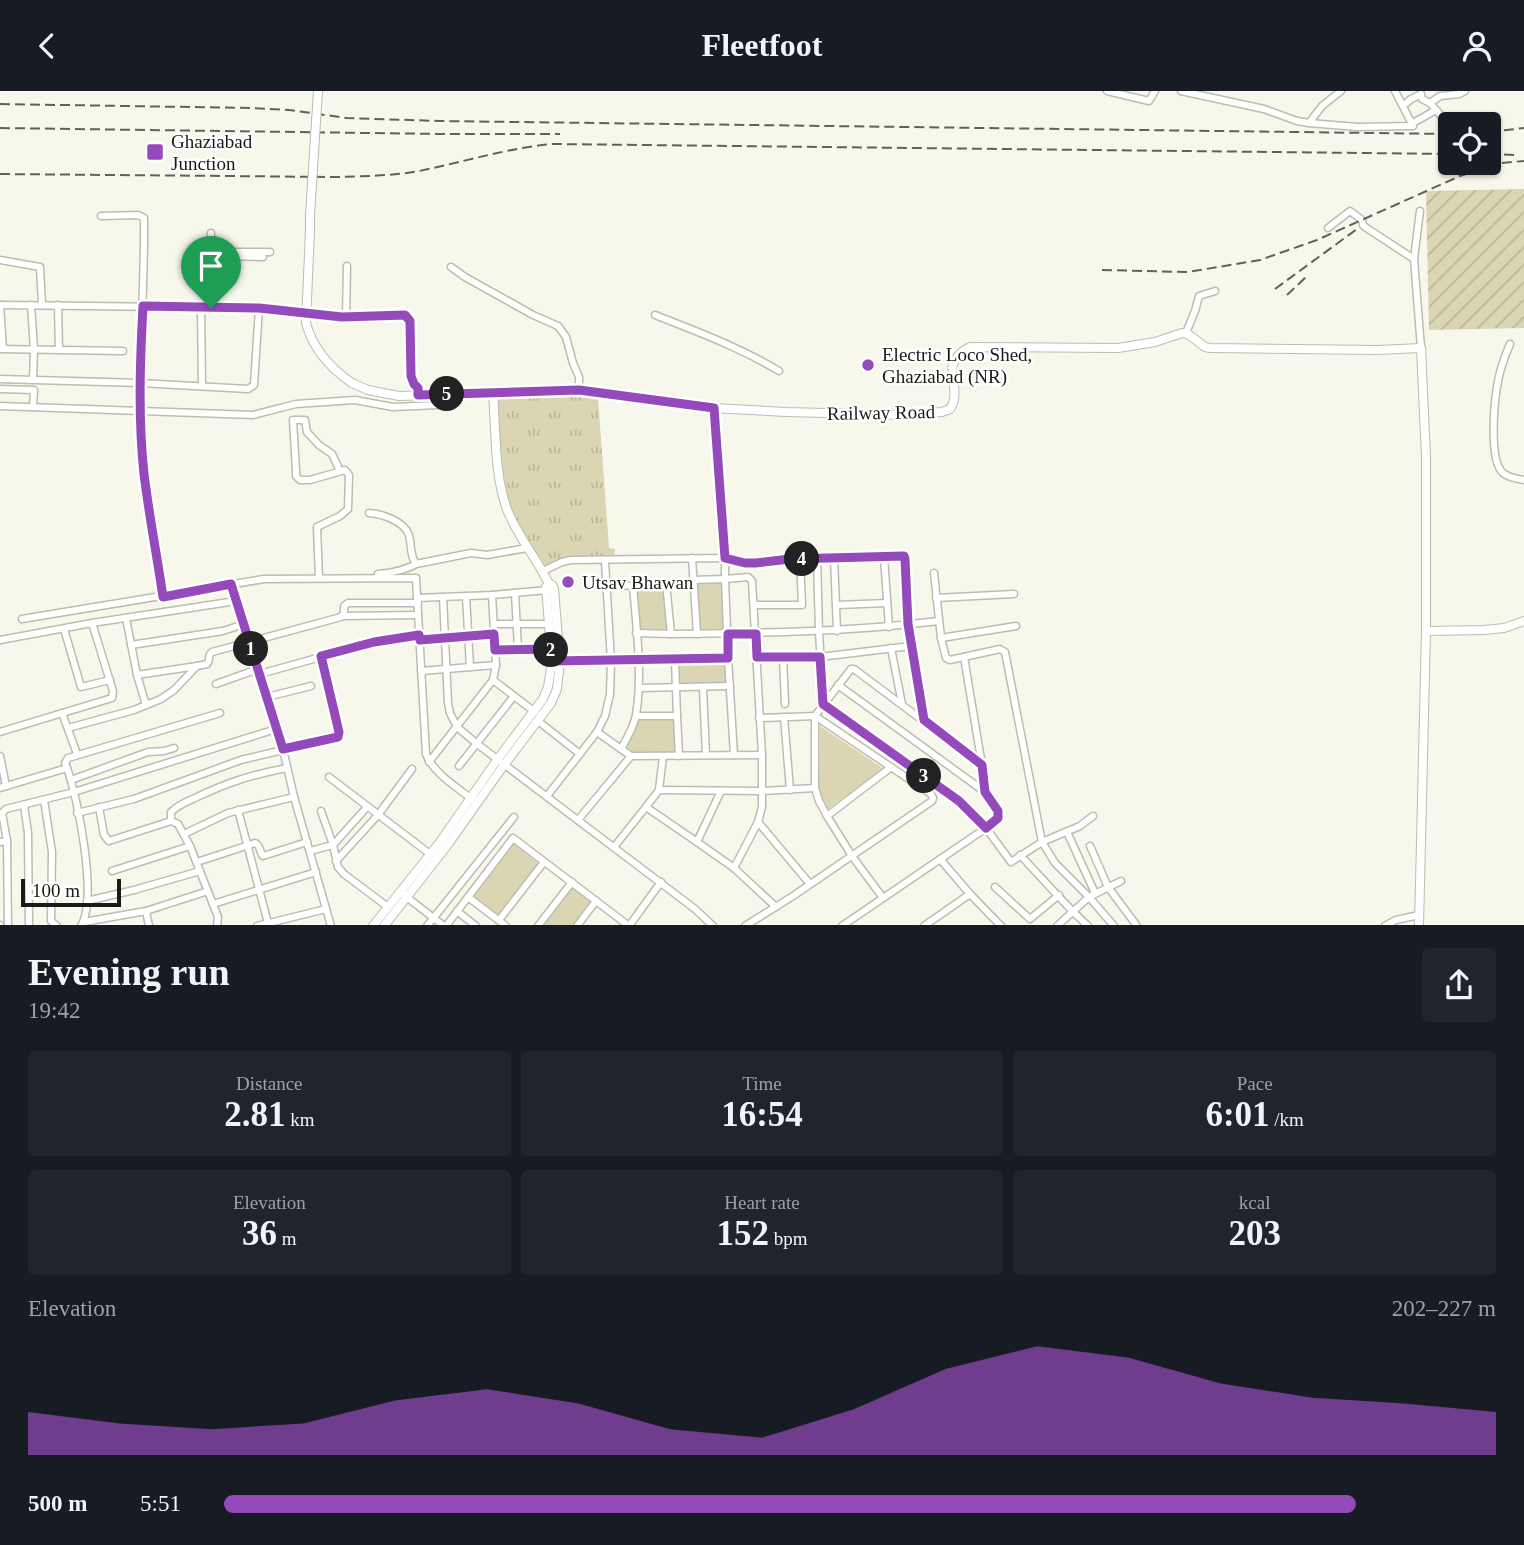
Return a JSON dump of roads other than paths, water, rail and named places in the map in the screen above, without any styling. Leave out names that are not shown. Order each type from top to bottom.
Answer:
[{"type":"street","name":"Railway Road","points":[[318,91],[306,318],[313,342],[337,373],[352,383],[376,391],[399,396],[579,390],[714,408],[904,415],[950,409],[955,398],[953,366],[956,357],[970,347],[1118,348],[1156,342],[1186,333]]},
{"type":"street","points":[[1107,91],[1149,101],[1155,91]]},
{"type":"street","points":[[1181,91],[1264,109],[1297,121],[1357,127],[1413,126],[1413,123],[1436,110]]},
{"type":"street","points":[[1309,123],[1322,106],[1341,91]]},
{"type":"street","points":[[1395,91],[1413,123]]},
{"type":"street","points":[[1430,103],[1440,96],[1465,91]]},
{"type":"street","points":[[1404,105],[1419,92],[1422,99],[1438,112]]},
{"type":"street","points":[[1328,228],[1350,211],[1362,220],[1365,227],[1414,259]]},
{"type":"street","points":[[1419,925],[1426,631],[1426,457],[1414,259],[1420,211]]},
{"type":"street","points":[[101,216],[138,215],[144,218],[140,411],[144,474],[163,597]]},
{"type":"street","points":[[211,233],[211,308]]},
{"type":"street","points":[[263,257],[226,254],[270,252]]},
{"type":"street","points":[[0,260],[40,267],[42,305]]},
{"type":"street","points":[[346,317],[347,266]]},
{"type":"street","points":[[451,267],[533,315],[558,326],[566,337],[579,377],[579,390]]},
{"type":"street","points":[[1215,291],[1199,296],[1186,333],[1205,347],[1377,351],[1421,348]]},
{"type":"street","points":[[31,305],[34,349],[33,407]]},
{"type":"street","points":[[58,305],[59,350]]},
{"type":"street","points":[[0,406],[253,415],[296,404],[355,400],[393,407],[438,405],[437,401],[415,395],[418,388],[411,376],[410,321],[408,317],[401,315],[346,317],[259,308],[0,306],[1,349],[122,351]]},
{"type":"street","points":[[201,308],[202,386]]},
{"type":"street","points":[[0,379],[252,388],[259,308]]},
{"type":"street","points":[[655,316],[752,354],[779,371]]},
{"type":"street","points":[[1510,344],[1497,387],[1493,437],[1496,459],[1501,471],[1507,476],[1524,480]]},
{"type":"street","points":[[0,389],[34,390]]},
{"type":"street","points":[[374,925],[446,847],[501,762],[551,703],[557,689],[551,587],[507,510],[498,459],[493,393]]},
{"type":"street","points":[[714,408],[725,558],[734,755]]},
{"type":"street","points":[[319,578],[317,527],[348,509],[349,475],[348,472],[340,471],[300,480],[296,476],[293,420],[305,420],[307,432],[318,445],[332,454],[340,471]]},
{"type":"street","points":[[369,513],[379,514],[403,526],[409,536],[411,557],[416,564]]},
{"type":"street","points":[[332,578],[399,571],[416,564],[471,553],[487,555],[527,548]]},
{"type":"street","points":[[543,571],[572,560],[725,558],[756,563],[901,555],[905,559],[908,624],[924,720]]},
{"type":"street","points":[[884,557],[889,627]]},
{"type":"street","points":[[692,558],[697,634]]},
{"type":"street","points":[[817,558],[823,704]]},
{"type":"street","points":[[834,558],[837,631]]},
{"type":"street","points":[[800,559],[802,605]]},
{"type":"street","points":[[547,796],[597,732],[605,716],[610,694],[611,661],[605,561]]},
{"type":"street","points":[[934,573],[941,638],[947,659],[1000,649],[1006,652],[1042,842],[1055,863],[1092,895]]},
{"type":"street","points":[[22,618],[264,579],[416,578],[426,754],[435,769],[474,801]]},
{"type":"street","points":[[693,580],[751,578],[763,791],[758,822],[734,867]]},
{"type":"street","points":[[607,587],[666,583],[671,634]]},
{"type":"street","points":[[231,584],[283,749],[331,925]]},
{"type":"street","points":[[621,750],[636,716],[639,688],[633,585]]},
{"type":"street","points":[[343,616],[344,606],[348,603],[492,595],[551,587]]},
{"type":"street","points":[[551,587],[549,624],[551,649],[556,662]]},
{"type":"street","points":[[515,593],[518,649]]},
{"type":"street","points":[[936,598],[1014,594]]},
{"type":"street","points":[[429,762],[493,680],[496,666],[492,595]]},
{"type":"street","points":[[466,596],[470,667]]},
{"type":"street","points":[[443,597],[445,668],[450,713],[457,727],[695,909],[712,925]]},
{"type":"street","points":[[0,640],[236,601]]},
{"type":"street","points":[[836,605],[887,603]]},
{"type":"street","points":[[754,605],[818,604]]},
{"type":"street","points":[[138,675],[207,664],[212,652],[343,616],[418,615]]},
{"type":"street","points":[[126,618],[146,705]]},
{"type":"street","points":[[636,633],[756,634],[837,631],[939,621]]},
{"type":"street","points":[[1426,631],[1504,628],[1524,621]]},
{"type":"street","points":[[0,722],[1,731],[112,698],[113,691],[92,623]]},
{"type":"street","points":[[131,645],[223,631],[244,624]]},
{"type":"street","points":[[494,624],[549,624]]},
{"type":"street","points":[[941,638],[1016,626]]},
{"type":"street","points":[[64,629],[81,687],[110,680]]},
{"type":"street","points":[[216,684],[374,642],[494,634]]},
{"type":"street","points":[[757,657],[820,657],[911,646]]},
{"type":"street","points":[[891,648],[902,704]]},
{"type":"street","points":[[495,650],[551,649]]},
{"type":"street","points":[[77,813],[134,799],[241,760],[335,739],[339,735],[321,656]]},
{"type":"street","points":[[783,657],[785,704]]},
{"type":"street","points":[[964,657],[985,792]]},
{"type":"street","points":[[556,662],[728,658]]},
{"type":"street","points":[[675,660],[679,756]]},
{"type":"street","points":[[68,728],[146,705],[174,690],[197,666]]},
{"type":"street","points":[[421,671],[496,666]]},
{"type":"street","points":[[883,898],[852,856],[819,801],[815,788],[815,716],[823,704],[849,671],[854,669],[982,765]]},
{"type":"street","points":[[493,680],[580,754]]},
{"type":"street","points":[[838,685],[985,792],[998,811],[998,818],[986,828],[843,925]]},
{"type":"street","points":[[267,697],[311,686]]},
{"type":"street","points":[[639,688],[730,686]]},
{"type":"street","points":[[703,688],[706,755]]},
{"type":"street","points":[[459,766],[514,696]]},
{"type":"street","points":[[823,704],[959,801],[986,828],[1011,862],[1042,842],[1080,826],[1093,816]]},
{"type":"street","points":[[62,713],[77,754]]},
{"type":"street","points":[[83,924],[87,913],[88,881],[74,792],[65,759],[220,713]]},
{"type":"street","points":[[636,716],[677,716]]},
{"type":"street","points":[[747,925],[852,856],[933,798],[815,716],[759,718]]},
{"type":"street","points":[[784,717],[790,790]]},
{"type":"street","points":[[8,925],[3,810],[74,792],[276,729]]},
{"type":"street","points":[[597,732],[631,756],[762,755]]},
{"type":"street","points":[[71,780],[148,752],[174,748]]},
{"type":"street","points":[[0,755],[3,787],[67,768]]},
{"type":"street","points":[[578,820],[631,756]]},
{"type":"street","points":[[614,847],[659,790],[663,756]]},
{"type":"street","points":[[171,821],[171,813],[177,806],[222,785],[287,768]]},
{"type":"street","points":[[827,816],[890,768]]},
{"type":"street","points":[[336,861],[378,815],[412,769]]},
{"type":"street","points":[[329,778],[430,854]]},
{"type":"street","points":[[659,790],[763,791],[815,788]]},
{"type":"street","points":[[697,842],[720,791]]},
{"type":"street","points":[[184,834],[238,810],[294,797]]},
{"type":"street","points":[[44,800],[52,852],[51,922],[56,925]]},
{"type":"street","points":[[385,925],[430,854],[474,801]]},
{"type":"street","points":[[24,805],[28,833],[29,925]]},
{"type":"street","points":[[99,807],[104,835],[109,841],[171,821],[178,824],[208,891],[218,917],[217,925]]},
{"type":"street","points":[[310,851],[333,845],[367,807]]},
{"type":"street","points":[[646,807],[734,867],[776,907]]},
{"type":"street","points":[[238,810],[268,923]]},
{"type":"street","points":[[321,811],[338,867],[388,908]]},
{"type":"street","points":[[428,925],[514,817]]},
{"type":"street","points":[[758,822],[810,884]]},
{"type":"street","points":[[1067,832],[1092,895],[1113,925]]},
{"type":"street","points":[[446,925],[513,838],[628,925]]},
{"type":"street","points":[[197,863],[255,843],[263,856],[307,842]]},
{"type":"street","points":[[112,871],[190,846]]},
{"type":"street","points":[[1090,846],[1108,887],[1136,925]]},
{"type":"street","points":[[1020,855],[1087,925]]},
{"type":"street","points":[[940,859],[1000,925]]},
{"type":"street","points":[[499,920],[544,862]]},
{"type":"street","points":[[88,901],[200,871]]},
{"type":"street","points":[[213,904],[316,872]]},
{"type":"street","points":[[1058,925],[1092,895],[1121,881]]},
{"type":"street","points":[[539,925],[572,882]]},
{"type":"street","points":[[630,925],[661,883]]},
{"type":"street","points":[[995,887],[1035,925]]},
{"type":"street","points":[[83,924],[146,911],[208,891]]},
{"type":"street","points":[[925,925],[970,894]]},
{"type":"street","points":[[403,895],[444,925]]},
{"type":"street","points":[[1030,919],[1059,895]]},
{"type":"street","points":[[468,897],[505,925]]},
{"type":"street","points":[[579,925],[596,901]]},
{"type":"street","points":[[261,925],[326,909]]},
{"type":"street","points":[[146,911],[149,925]]},
{"type":"street","points":[[457,911],[475,925]]},
{"type":"street","points":[[1387,925],[1395,920],[1419,915]]},
{"type":"railway","points":[[0,104],[251,108],[347,118],[439,121],[1438,134]]},
{"type":"railway","points":[[0,128],[560,134]]},
{"type":"railway","points":[[1501,131],[1524,128]]},
{"type":"railway","points":[[0,174],[337,177],[399,174],[553,144],[1438,154]]},
{"type":"railway","points":[[1501,154],[1517,155]]},
{"type":"railway","points":[[1102,270],[1188,272],[1260,260],[1317,240],[1460,176],[1501,163],[1524,161]]},
{"type":"railway","points":[[1275,289],[1357,229]]},
{"type":"railway","points":[[1287,295],[1307,276]]},
{"type":"place","name":"Ghaziabad Junction","points":[[155,152]]},
{"type":"place","name":"Electric Loco Shed, Ghaziabad (NR)","points":[[868,365]]},
{"type":"place","name":"Utsav Bhawan","points":[[568,582]]}]
